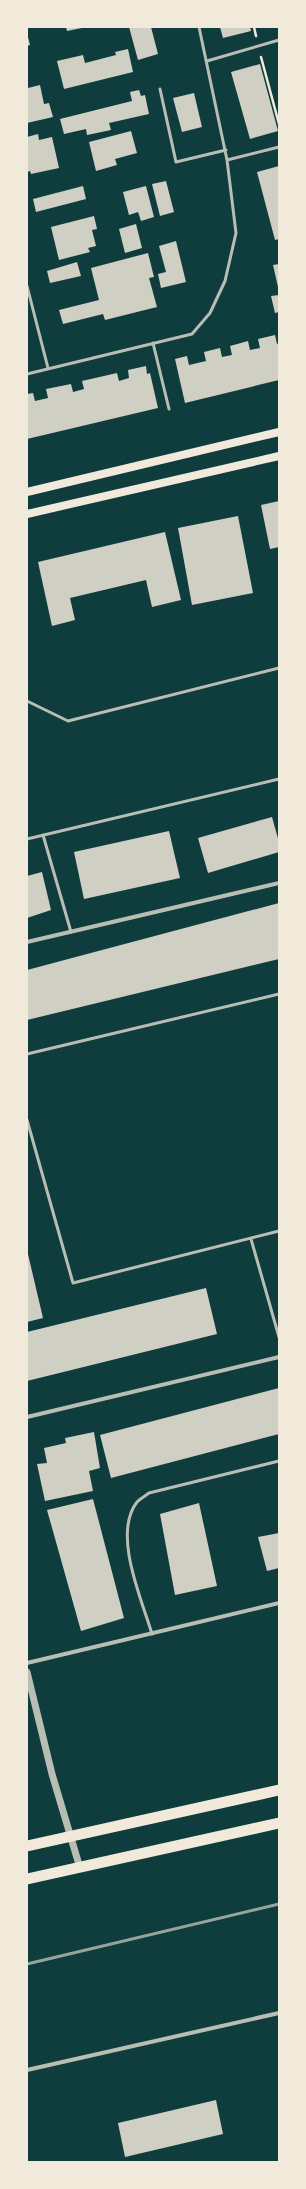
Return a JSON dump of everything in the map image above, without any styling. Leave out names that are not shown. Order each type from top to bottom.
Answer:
[{"type":"highway","points":[[27,1846],[279,1790]]},
{"type":"highway","points":[[27,1879],[279,1823]]},
{"type":"main road","points":[[27,492],[279,432]]},
{"type":"main road","points":[[27,514],[279,456]]},
{"type":"street","points":[[27,942],[279,883]]},
{"type":"street","points":[[27,1417],[279,1358]]},
{"type":"street","points":[[27,1663],[279,1603]]},
{"type":"street","points":[[27,1672],[52,1774],[72,1836],[80,1868]]},
{"type":"street","points":[[27,2070],[279,2013]]},
{"type":"lane","points":[[27,374],[192,334],[210,313],[225,281],[236,233],[228,160],[199,27]]},
{"type":"lane","points":[[207,61],[279,40]]},
{"type":"lane","points":[[160,89],[176,162],[226,150]]},
{"type":"lane","points":[[228,160],[279,146]]},
{"type":"lane","points":[[27,286],[48,368]]},
{"type":"lane","points":[[153,343],[168,409]]},
{"type":"lane","points":[[27,701],[68,721],[279,668]]},
{"type":"lane","points":[[27,838],[279,779]]},
{"type":"lane","points":[[43,835],[71,932]]},
{"type":"lane","points":[[27,1054],[279,994]]},
{"type":"lane","points":[[27,1120],[73,1283],[279,1232]]},
{"type":"lane","points":[[251,1239],[279,1336]]},
{"type":"lane","points":[[152,1634],[128,1552],[127,1528],[137,1502],[149,1493],[279,1461]]},
{"type":"path","points":[[254,27],[279,124]]},
{"type":"building","points":[[66,27],[82,27],[82,28],[67,31]]},
{"type":"building","points":[[129,27],[151,27],[158,54],[138,60]]},
{"type":"building","points":[[220,27],[250,27],[251,31],[223,38]]},
{"type":"building","points":[[27,33],[30,45],[27,46]]},
{"type":"building","points":[[128,49],[133,72],[64,89],[57,61],[83,55],[85,63],[116,55],[115,52]]},
{"type":"building","points":[[260,64],[278,131],[250,139],[231,72]]},
{"type":"building","points":[[27,85],[28,88],[40,85],[44,104],[49,103],[53,117],[27,123]]},
{"type":"building","points":[[139,90],[141,96],[145,95],[149,114],[109,123],[111,130],[87,135],[86,129],[64,134],[60,119],[132,101],[130,92]]},
{"type":"building","points":[[194,93],[202,127],[182,132],[173,98]]},
{"type":"building","points":[[131,131],[137,153],[115,159],[117,165],[96,171],[89,142]]},
{"type":"building","points":[[38,134],[39,140],[52,137],[59,168],[31,174],[30,171],[27,172],[27,137]]},
{"type":"building","points":[[279,166],[279,239],[275,240],[257,172]]},
{"type":"building","points":[[166,181],[174,212],[160,216],[152,184]]},
{"type":"building","points":[[83,186],[86,199],[36,212],[33,199]]},
{"type":"building","points":[[146,186],[154,217],[141,221],[138,212],[129,215],[123,192]]},
{"type":"building","points":[[94,216],[97,229],[92,230],[96,246],[88,248],[90,252],[59,260],[51,227]]},
{"type":"building","points":[[136,224],[142,248],[125,253],[119,229]]},
{"type":"building","points":[[176,241],[186,282],[161,288],[158,274],[166,272],[159,246]]},
{"type":"building","points":[[148,253],[154,277],[149,278],[157,307],[105,320],[103,314],[63,324],[59,310],[99,300],[91,268]]},
{"type":"building","points":[[77,262],[81,276],[50,283],[47,271]]},
{"type":"building","points":[[279,264],[279,287],[278,287],[273,265]]},
{"type":"building","points":[[279,295],[279,312],[275,313],[271,296]]},
{"type":"building","points":[[275,335],[277,344],[279,343],[279,380],[185,403],[175,359],[187,356],[189,365],[206,361],[204,352],[220,348],[222,357],[232,355],[230,346],[248,341],[250,350],[260,348],[258,339]]},
{"type":"building","points":[[146,366],[147,374],[150,373],[158,408],[27,439],[27,394],[33,393],[35,401],[48,398],[46,389],[71,384],[73,392],[84,389],[82,381],[117,373],[119,381],[129,378],[128,370]]},
{"type":"building","points":[[279,501],[279,547],[270,549],[261,505]]},
{"type":"building","points":[[238,516],[253,593],[192,605],[178,528]]},
{"type":"building","points":[[165,532],[181,600],[152,607],[146,580],[70,598],[75,620],[52,626],[38,562]]},
{"type":"building","points":[[272,817],[279,842],[279,852],[208,873],[198,838]]},
{"type":"building","points":[[169,831],[180,878],[84,899],[74,852]]},
{"type":"building","points":[[42,872],[51,910],[27,918],[27,876]]},
{"type":"building","points":[[279,903],[279,959],[27,1020],[27,970]]},
{"type":"building","points":[[27,1250],[43,1318],[27,1322]]},
{"type":"building","points":[[206,1288],[217,1334],[27,1381],[27,1332]]},
{"type":"building","points":[[279,1388],[279,1434],[111,1478],[100,1435]]},
{"type":"building","points":[[94,1432],[100,1468],[89,1471],[93,1491],[45,1501],[37,1464],[47,1463],[44,1448],[66,1443],[65,1438]]},
{"type":"building","points":[[93,1499],[124,1618],[81,1631],[47,1510]]},
{"type":"building","points":[[199,1503],[217,1586],[175,1595],[160,1514]]},
{"type":"building","points":[[279,1533],[279,1568],[267,1571],[258,1537]]},
{"type":"building","points":[[216,2100],[223,2134],[125,2157],[118,2123]]},
{"type":"railway","points":[[27,1964],[279,1904]]}]
